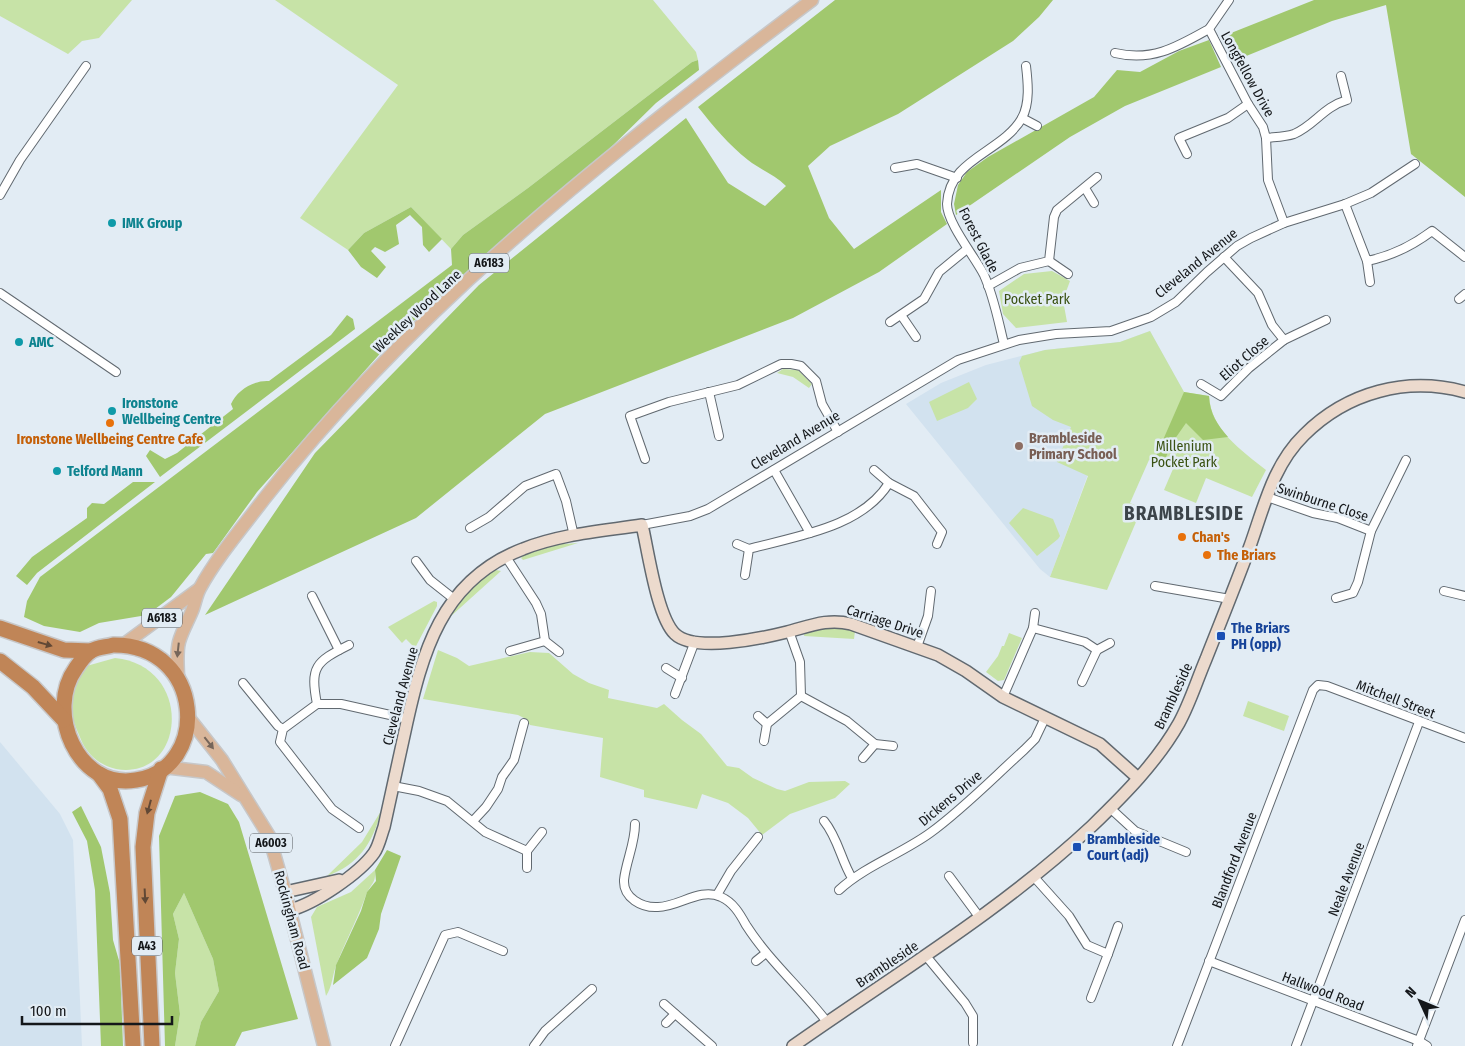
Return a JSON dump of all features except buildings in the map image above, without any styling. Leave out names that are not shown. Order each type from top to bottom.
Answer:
[{"type":"highway","name":"A43","points":[[0,628],[64,650],[91,651],[123,645],[149,652],[165,663],[178,680],[184,693],[188,717],[181,744],[162,768],[152,775],[134,781],[116,780],[98,773]]},
{"type":"highway","name":"A43","points":[[91,651],[71,675],[65,690],[64,720],[76,750],[110,789],[120,819],[133,1046]]},
{"type":"highway","name":"A43","points":[[0,661],[33,687],[64,720]]},
{"type":"highway","name":"A43","points":[[152,1046],[143,847],[147,813],[162,768]]},
{"type":"main road","name":"Weekley Wood Lane","points":[[178,680],[177,653],[180,639],[200,590],[229,546],[282,476],[368,378],[422,324],[592,174],[717,72],[812,0]]},
{"type":"main road","name":"Weekley Wood Lane","points":[[123,645],[200,590]]},
{"type":"main road","name":"Rockingham Road","points":[[188,717],[222,760],[268,836],[290,910],[324,1046]]},
{"type":"main road","name":"Rockingham Road","points":[[162,768],[206,772],[247,799]]},
{"type":"street","name":"Longfellow Drive","points":[[1229,0],[1209,29],[1248,104],[1263,126],[1266,138],[1268,180],[1284,223]]},
{"type":"street","points":[[1115,53],[1143,57],[1162,52],[1209,29]]},
{"type":"street","points":[[0,195],[20,160],[86,66]]},
{"type":"street","name":"Forest Glade","points":[[1004,344],[983,273],[966,249],[947,205],[951,186],[968,162],[1001,142],[1022,118],[1027,99],[1026,66]]},
{"type":"street","points":[[1266,138],[1294,134],[1317,118],[1327,108],[1347,100],[1341,76]]},
{"type":"street","points":[[1187,154],[1179,138],[1228,118],[1248,104]]},
{"type":"street","points":[[1022,118],[1037,126]]},
{"type":"street","points":[[895,168],[917,164],[957,178]]},
{"type":"street","name":"Cleveland Avenue","points":[[290,910],[297,908],[348,878],[375,851],[384,827],[425,653],[442,616],[454,598],[479,574],[506,557],[540,543],[690,516],[708,509],[950,364],[1004,344],[1056,334],[1111,330],[1150,317],[1184,295],[1224,257],[1251,238],[1284,223],[1345,204],[1371,193],[1415,164]]},
{"type":"street","points":[[1049,261],[1054,217],[1057,210],[1097,177]]},
{"type":"street","points":[[1085,188],[1094,203]]},
{"type":"street","points":[[1345,204],[1367,262],[1370,282]]},
{"type":"street","points":[[1367,262],[1397,253],[1415,244],[1432,231],[1465,257]]},
{"type":"street","points":[[890,322],[924,300],[939,272],[966,249]]},
{"type":"street","name":"Eliot Close","points":[[1224,257],[1258,294],[1272,324],[1284,340]]},
{"type":"street","points":[[988,286],[1020,268],[1049,261],[1068,274]]},
{"type":"street","points":[[0,293],[116,372]]},
{"type":"street","points":[[901,315],[916,337]]},
{"type":"street","name":"Eliot Close","points":[[1217,404],[1221,396],[1249,368],[1284,340],[1326,320]]},
{"type":"street","points":[[645,459],[630,416],[669,402],[738,385],[782,364],[801,366],[816,381],[824,408],[838,432]]},
{"type":"street","name":"Eliot Close","points":[[1201,384],[1221,396]]},
{"type":"street","name":"Brambleside","points":[[793,1046],[926,956],[1034,877],[1110,808],[1165,746],[1180,722],[1230,598],[1275,473],[1289,450],[1322,418],[1339,407],[1375,392],[1421,384],[1465,392]]},
{"type":"street","points":[[709,392],[719,436]]},
{"type":"street","name":"Swinburne Close","points":[[1336,598],[1353,593],[1358,582],[1371,531],[1406,460]]},
{"type":"street","points":[[774,470],[810,533]]},
{"type":"street","points":[[874,470],[889,483],[914,496],[942,532],[936,544]]},
{"type":"street","points":[[470,528],[489,517],[525,486],[556,474],[566,501],[574,536]]},
{"type":"street","points":[[737,544],[748,550],[810,533],[857,515],[881,495],[889,483]]},
{"type":"street","name":"Swinburne Close","points":[[1267,497],[1312,513],[1338,518],[1371,531]]},
{"type":"street","name":"Carriage Drive","points":[[642,525],[663,614],[676,635],[695,641],[743,642],[812,624],[839,621],[938,655],[962,668],[1003,697],[1100,744],[1138,778]]},
{"type":"street","points":[[745,575],[748,550]]},
{"type":"street","points":[[506,557],[536,603],[541,614],[545,642]]},
{"type":"street","points":[[416,561],[430,580],[454,598]]},
{"type":"street","points":[[1154,586],[1230,598]]},
{"type":"street","points":[[917,647],[928,616],[931,591]]},
{"type":"street","points":[[1444,591],[1465,596]]},
{"type":"street","points":[[312,596],[338,650]]},
{"type":"street","points":[[1003,697],[1032,628],[1035,612]]},
{"type":"street","points":[[1032,628],[1085,642],[1097,650]]},
{"type":"street","points":[[789,631],[800,662],[801,696]]},
{"type":"street","points":[[675,694],[695,641]]},
{"type":"street","points":[[510,651],[545,642],[560,652]]},
{"type":"street","points":[[1082,682],[1097,650],[1110,643]]},
{"type":"street","points":[[317,704],[313,674],[322,659],[349,645]]},
{"type":"street","points":[[666,668],[682,678]]},
{"type":"street","points":[[243,684],[278,726],[283,728]]},
{"type":"street","name":"Mitchell Street","points":[[1318,685],[1327,686],[1465,738]]},
{"type":"street","name":"Blandford Avenue","points":[[1177,1046],[1309,696],[1318,685]]},
{"type":"street","points":[[764,741],[767,724],[801,696]]},
{"type":"street","points":[[801,696],[847,721],[875,744],[893,746]]},
{"type":"street","points":[[359,828],[332,809],[308,777],[288,755],[280,742],[283,728],[317,704],[341,704],[408,719]]},
{"type":"street","points":[[758,716],[767,724]]},
{"type":"street","name":"Dickens Drive","points":[[839,890],[852,878],[889,859],[931,832],[1035,739],[1045,718]]},
{"type":"street","name":"Neale Avenue","points":[[1296,1046],[1419,722]]},
{"type":"street","points":[[473,821],[486,807],[498,789],[502,777],[514,760],[524,723]]},
{"type":"street","points":[[863,758],[875,744]]},
{"type":"street","points":[[393,786],[442,799],[485,832],[527,850]]},
{"type":"street","points":[[1110,808],[1135,831],[1186,852]]},
{"type":"street","points":[[824,821],[832,833],[852,878]]},
{"type":"street","points":[[635,824],[635,840],[624,880],[625,891],[635,902],[658,908],[695,897],[717,895],[732,904],[766,953],[827,1022]]},
{"type":"street","points":[[527,868],[527,850],[542,832]]},
{"type":"street","points":[[717,895],[731,871],[758,837]]},
{"type":"street","points":[[949,876],[980,918]]},
{"type":"street","points":[[1034,877],[1069,916],[1087,945],[1108,954]]},
{"type":"street","points":[[285,892],[348,878]]},
{"type":"street","points":[[1418,1043],[1465,920]]},
{"type":"street","points":[[1091,998],[1118,926]]},
{"type":"street","points":[[395,1046],[445,935],[451,932],[466,935],[503,952]]},
{"type":"street","points":[[756,961],[766,953]]},
{"type":"street","points":[[926,956],[965,1002],[973,1016],[973,1045]]},
{"type":"street","name":"Hallwood Road","points":[[1209,961],[1427,1046]]},
{"type":"street","points":[[534,1046],[544,1031],[592,989]]},
{"type":"street","points":[[664,1004],[712,1046]]},
{"type":"street","points":[[666,1023],[675,1014]]},
{"type":"shaded area","name":"Brambleside Primary School","points":[[1150,331],[1184,392],[1101,439],[1050,577],[1040,569],[906,404],[941,383],[986,365],[1045,350],[1120,342]]},
{"type":"shaded area","points":[[0,742],[60,814],[73,840],[82,1046],[0,1046]]},
{"type":"green space","points":[[0,0],[132,0],[99,38],[82,41],[68,54],[0,16]]},
{"type":"green space","points":[[275,0],[653,0],[696,52],[698,60],[692,62],[528,188],[463,235],[451,249],[411,207],[364,233],[348,250],[300,218],[398,85]]},
{"type":"green space","points":[[835,0],[1053,0],[1039,17],[1013,41],[898,114],[830,146],[808,166],[829,218],[854,249],[941,190],[941,212],[947,224],[879,272],[793,318],[545,414],[416,518],[205,615],[315,453],[479,285],[686,118],[728,183],[765,206],[786,186],[741,154],[721,135],[698,107]]},
{"type":"green space","points":[[1314,0],[1465,0],[1465,197],[1411,154],[1386,5],[1332,21],[1234,61],[1226,35]]},
{"type":"green space","points":[[1209,40],[1221,67],[1125,106],[1070,137],[956,215],[954,204],[958,185],[967,172],[988,157],[1094,97],[1117,70],[1140,72],[1179,51]]},
{"type":"green space","points":[[698,60],[699,70],[656,103],[599,159],[393,339],[257,492],[213,553],[206,554],[171,597],[147,615],[99,623],[80,632],[44,626],[24,617],[27,601],[40,577],[452,265],[451,249],[463,235],[528,188],[692,62]]},
{"type":"green space","points":[[411,207],[442,239],[429,252],[423,245],[422,227],[410,215],[396,225],[399,244],[385,252],[375,247],[371,251],[386,267],[377,278],[361,267],[348,250],[364,233]]},
{"type":"green space","name":"Pocket Park","points":[[1052,271],[1070,281],[1063,300],[1067,322],[1016,328],[1003,314],[999,291],[1024,274]]},
{"type":"green space","points":[[347,315],[353,319],[355,329],[160,477],[146,456],[150,450],[165,459],[177,453],[233,409],[231,404],[237,394],[252,384],[269,381],[331,335]]},
{"type":"green space","name":"Millenium Pocket Park","points":[[1150,331],[1184,392],[1209,396],[1215,419],[1221,429],[1238,447],[1266,470],[1252,497],[1206,478],[1196,503],[1164,490],[1173,469],[1149,460],[1130,503],[1142,508],[1107,590],[1050,577],[1088,476],[1057,462],[1071,427],[1053,420],[1032,406],[1019,363],[1022,356],[1045,350],[1120,342]]},
{"type":"green space","points":[[783,369],[798,370],[812,384],[809,388],[793,377],[777,373]]},
{"type":"green space","points":[[969,382],[977,399],[968,408],[937,421],[929,402]]},
{"type":"green space","points":[[1184,392],[1209,396],[1215,418],[1228,437],[1203,440],[1186,423],[1172,443],[1166,457],[1156,456]]},
{"type":"green space","points":[[133,482],[155,482],[37,573],[27,585],[16,576],[32,557],[87,518],[87,508],[92,503],[104,504]]},
{"type":"green space","points":[[1023,508],[1053,519],[1060,536],[1037,556],[1009,523]]},
{"type":"green space","points":[[578,543],[523,560],[521,558],[532,550]]},
{"type":"green space","points":[[496,570],[501,571],[450,617],[439,636],[455,607],[469,589],[477,581]]},
{"type":"green space","points":[[434,601],[437,602],[437,606],[415,648],[406,639],[402,643],[388,627]]},
{"type":"green space","points":[[839,626],[855,631],[854,639],[804,636],[808,629]]},
{"type":"green space","points":[[1009,633],[1022,638],[1004,680],[998,681],[986,672],[998,656],[1002,646],[1004,646]]},
{"type":"green space","points":[[438,650],[457,658],[469,666],[530,652],[549,653],[573,674],[589,683],[609,690],[608,698],[657,708],[664,704],[701,734],[727,766],[739,768],[753,778],[777,789],[785,791],[809,782],[845,781],[850,784],[835,798],[790,814],[762,835],[748,818],[728,803],[702,794],[697,809],[644,797],[644,790],[600,777],[603,738],[530,725],[526,719],[518,715],[423,699]]},
{"type":"green space","points":[[115,658],[141,666],[159,680],[169,700],[172,721],[168,741],[157,758],[139,768],[116,769],[96,759],[82,742],[71,711],[70,704],[73,688],[83,667]]},
{"type":"green space","points":[[1248,701],[1289,716],[1284,731],[1243,716]]},
{"type":"green space","points":[[200,792],[228,804],[239,822],[298,1019],[242,1032],[235,1046],[195,1046],[201,1022],[219,991],[213,959],[184,893],[173,914],[179,939],[175,973],[180,1014],[175,1046],[165,1046],[159,836],[175,796]]},
{"type":"green space","points":[[81,806],[101,847],[110,893],[113,940],[120,964],[123,1046],[101,1046],[95,890],[87,841],[72,812]]},
{"type":"green space","points":[[381,811],[374,833],[363,851],[347,866],[327,876],[362,842]]},
{"type":"green space","points":[[387,850],[401,856],[381,914],[379,929],[367,958],[333,985],[336,965],[361,911],[367,892],[376,881],[375,870]]},
{"type":"green space","points":[[375,870],[374,881],[366,895],[335,967],[326,996],[311,917],[317,907],[351,892]]},
{"type":"green space","points":[[184,893],[213,959],[219,991],[201,1022],[195,1046],[175,1046],[180,1014],[175,973],[179,939],[173,914]]},
{"type":"place","name":"IMK Group","points":[[112,223]]},
{"type":"place","name":"AMC","points":[[19,342]]},
{"type":"place","name":"Ironstone Wellbeing Centre","points":[[112,411]]},
{"type":"place","name":"Ironstone Wellbeing Centre Cafe","points":[[110,423]]},
{"type":"place","name":"Brambleside Primary School","points":[[1019,446]]},
{"type":"place","name":"Telford Mann","points":[[57,471]]},
{"type":"place","name":"Chan's","points":[[1182,537]]},
{"type":"place","name":"The Briars","points":[[1207,555]]},
{"type":"place","name":"The Briars PH (opp)","points":[[1221,636]]},
{"type":"place","name":"Brambleside Court (adj)","points":[[1077,847]]},
{"type":"district","name":"BRAMBLESIDE","points":[[1184,513]]}]
